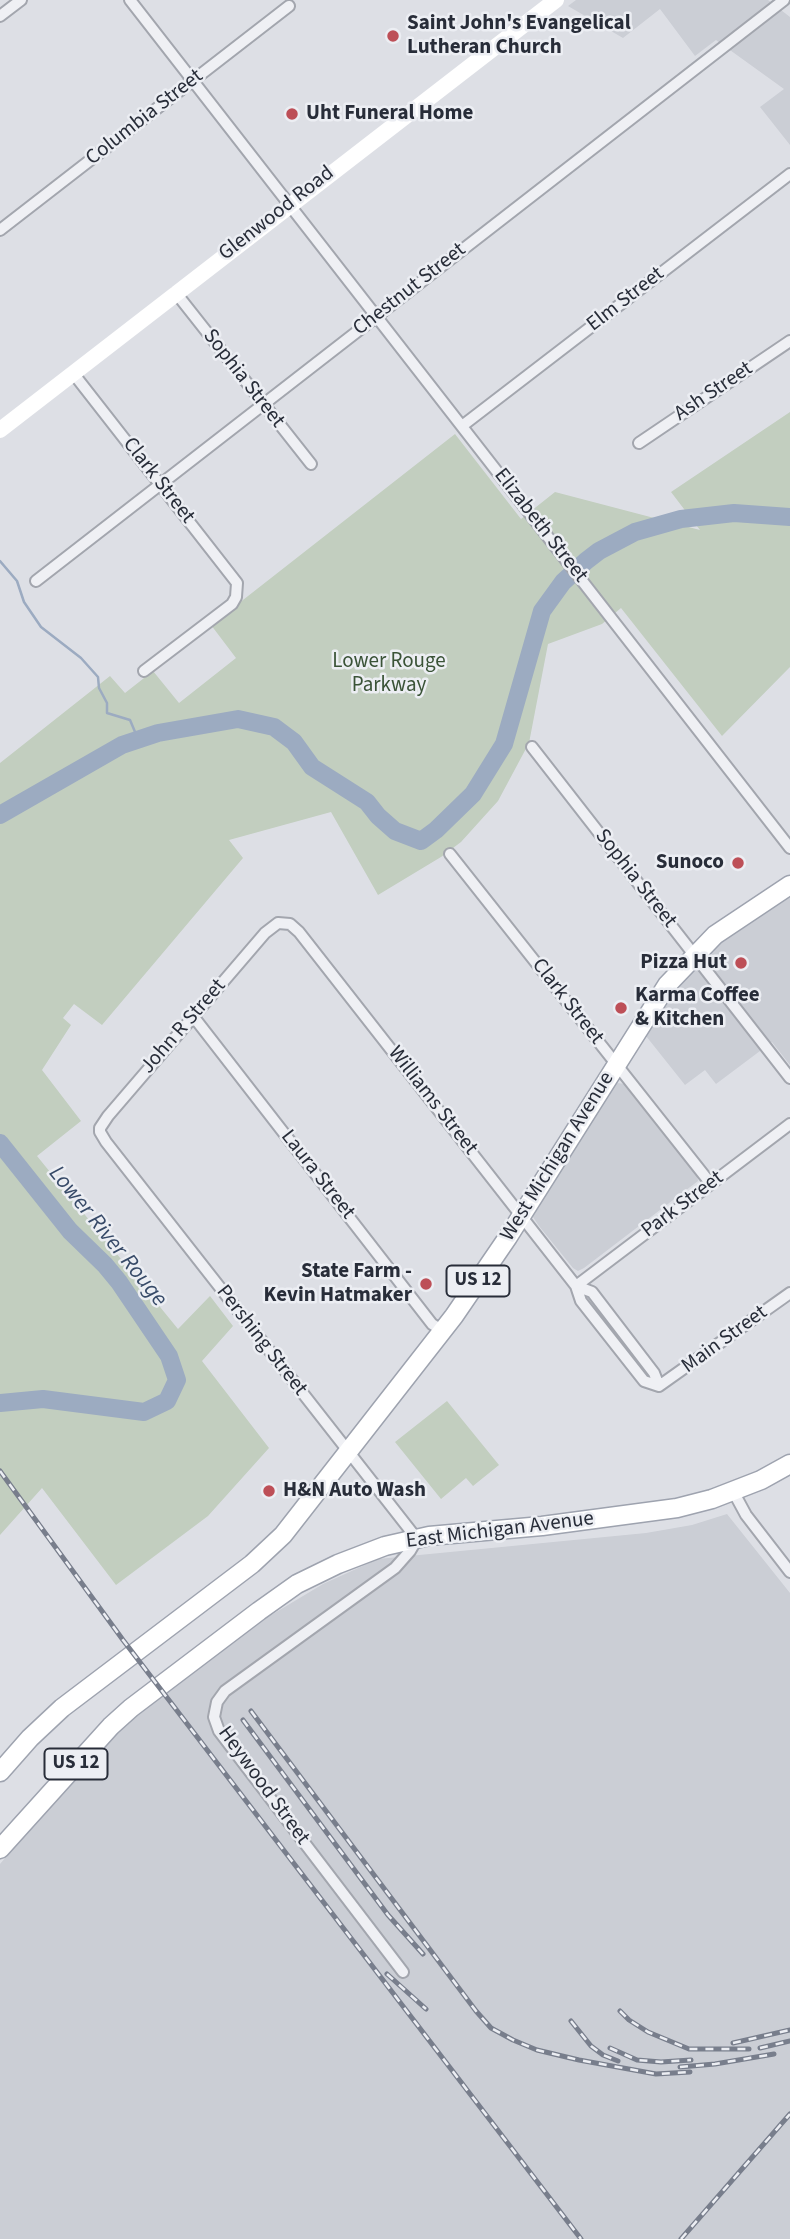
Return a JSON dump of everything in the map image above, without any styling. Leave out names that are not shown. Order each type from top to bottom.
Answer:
[{"type":"main road","name":"West Michigan Avenue","points":[[0,1772],[30,1738],[62,1708],[252,1564],[283,1535],[443,1331],[521,1217],[667,985],[695,954],[727,926],[790,885]]},
{"type":"main road","name":"East Michigan Avenue","points":[[0,1849],[111,1726],[297,1584],[338,1563],[385,1546],[417,1539],[654,1512],[695,1504],[761,1480],[790,1464]]},
{"type":"street","points":[[0,16],[21,0]]},
{"type":"street","name":"Elizabeth Street","points":[[130,0],[790,848]]},
{"type":"street","name":"Glenwood Road","points":[[0,430],[556,0]]},
{"type":"street","name":"Chestnut Street","points":[[36,581],[784,0]]},
{"type":"street","name":"Columbia Street","points":[[0,230],[289,6]]},
{"type":"street","name":"Elm Street","points":[[462,426],[790,174]]},
{"type":"street","name":"Sophia Street","points":[[176,293],[311,464]]},
{"type":"street","name":"Ash Street","points":[[639,443],[790,341]]},
{"type":"street","name":"Clark Street","points":[[73,373],[234,577],[238,591],[232,604],[144,671]]},
{"type":"street","name":"Sophia Street","points":[[532,747],[790,1078]]},
{"type":"street","name":"Clark Street","points":[[450,854],[711,1184]]},
{"type":"street","name":"John R Street","points":[[106,1142],[100,1132],[104,1121],[265,933],[283,922]]},
{"type":"street","name":"Williams Street","points":[[283,922],[299,932],[576,1286],[592,1292],[654,1373],[659,1387]]},
{"type":"street","name":"Laura Street","points":[[193,1016],[432,1324],[443,1331]]},
{"type":"street","name":"Park Street","points":[[576,1286],[790,1125]]},
{"type":"street","name":"Pershing Street","points":[[106,1142],[417,1539]]},
{"type":"street","name":"Main Street","points":[[659,1387],[790,1293]]},
{"type":"street","points":[[733,1490],[746,1515],[790,1572]]},
{"type":"street","name":"Heywood Street","points":[[403,1972],[219,1731],[215,1724],[215,1709],[225,1691],[394,1568],[417,1539]]},
{"type":"shaded area","points":[[576,0],[768,0],[790,17],[790,145],[760,107],[784,89],[716,40],[695,56],[660,9],[623,38],[568,6]]},
{"type":"shaded area","points":[[790,896],[790,1065],[772,1042],[716,1084],[705,1070],[685,1085],[646,1036],[684,975],[714,947]]},
{"type":"shaded area","points":[[617,1083],[626,1084],[687,1160],[697,1174],[698,1181],[578,1271],[539,1226],[533,1217],[533,1211]]},
{"type":"shaded area","points":[[727,1514],[790,1593],[790,2239],[0,2239],[0,1864],[100,1748],[139,1711],[268,1617],[323,1584],[378,1559],[646,1533],[692,1525]]},
{"type":"green space","name":"Lower Rouge Parkway","points":[[790,412],[790,667],[722,736],[621,608],[602,624],[548,644],[529,743],[498,801],[461,842],[441,857],[378,895],[331,812],[229,840],[243,858],[102,1025],[74,1004],[63,1018],[71,1025],[42,1070],[81,1121],[37,1156],[178,1329],[210,1296],[233,1326],[202,1361],[269,1448],[208,1516],[116,1585],[42,1488],[0,1535],[0,763],[110,676],[125,693],[153,671],[179,703],[236,658],[211,625],[455,434],[521,519],[555,492],[700,530],[671,492]]},
{"type":"green space","points":[[447,1401],[499,1465],[473,1486],[466,1478],[441,1499],[395,1442]]},
{"type":"waterway","name":"Lower River Rouge","points":[[0,815],[122,745],[158,733],[238,719],[274,727],[294,742],[312,767],[367,802],[395,831],[421,841],[473,794],[504,744],[542,611],[563,582],[586,561],[635,532],[681,519],[734,513],[790,517]]},
{"type":"waterway","points":[[0,561],[17,581],[24,602],[41,627],[81,658],[98,677],[99,688],[107,703],[107,713],[130,720],[138,739]]},
{"type":"waterway","name":"Lower River Rouge","points":[[0,1143],[70,1231],[119,1282],[169,1356],[177,1380],[167,1401],[144,1412],[43,1399],[0,1403]]},
{"type":"railway","points":[[0,1471],[123,1640],[581,2239]]},
{"type":"railway","points":[[251,1711],[491,2028],[537,2050],[579,2060],[656,2074],[690,2072]]},
{"type":"railway","points":[[243,1720],[388,1915],[423,1954]]},
{"type":"railway","points":[[387,1974],[426,2009]]},
{"type":"railway","points":[[620,2011],[648,2032],[689,2049],[749,2049]]},
{"type":"railway","points":[[571,2021],[591,2046],[618,2061]]},
{"type":"railway","points":[[733,2043],[790,2030]]},
{"type":"railway","points":[[760,2048],[790,2041]]},
{"type":"railway","points":[[610,2048],[637,2060],[691,2060]]},
{"type":"railway","points":[[680,2067],[774,2054]]},
{"type":"railway","points":[[681,2239],[790,2114]]},
{"type":"place","name":"Saint John's Evangelical Lutheran Church","points":[[393,36]]},
{"type":"place","name":"Uht Funeral Home","points":[[292,114]]},
{"type":"place","name":"Sunoco","points":[[738,863]]},
{"type":"place","name":"Pizza Hut","points":[[741,963]]},
{"type":"place","name":"Karma Coffee & Kitchen","points":[[621,1008]]},
{"type":"place","name":"State Farm - Kevin Hatmaker","points":[[426,1284]]},
{"type":"place","name":"H&N Auto Wash","points":[[269,1491]]}]
